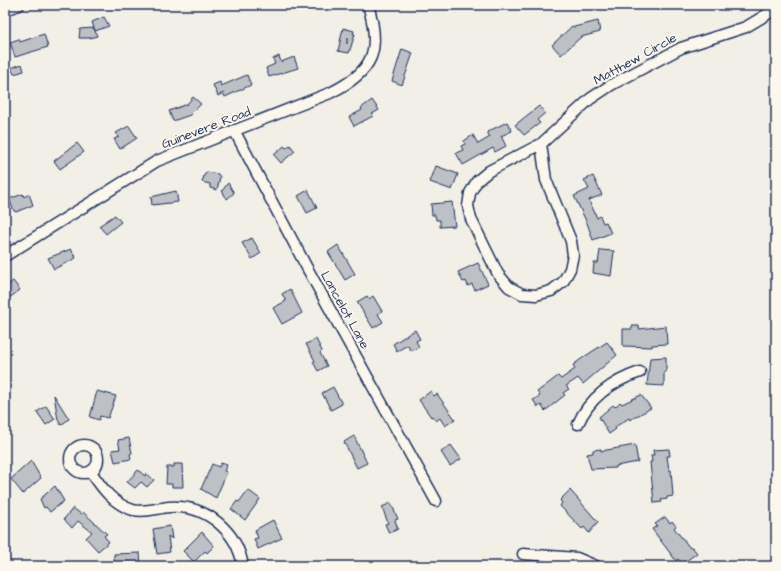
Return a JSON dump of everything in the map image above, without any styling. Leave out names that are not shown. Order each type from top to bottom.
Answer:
[{"type":"street","points":[[5,10],[19,5]]},
{"type":"street","name":"Guinevere Road","points":[[5,256],[149,166],[234,130],[330,93],[355,80],[368,64],[374,46],[374,27],[368,5]]},
{"type":"street","name":"Matthew Circle","points":[[541,144],[546,180],[571,241],[573,255],[570,269],[563,282],[551,291],[536,295],[522,294],[509,287],[498,274],[471,219],[468,206],[470,193],[477,180],[489,171],[541,144],[590,99],[605,88],[666,55],[696,42],[746,27],[776,9]]},
{"type":"street","name":"Lancelot Lane","points":[[234,130],[306,266],[436,501]]},
{"type":"street","points":[[578,424],[584,410],[601,393],[640,372]]},
{"type":"street","points":[[91,472],[115,501],[134,510],[148,512],[169,507],[188,507],[208,516],[223,527],[235,540],[241,555],[243,566]]},
{"type":"street","points":[[523,554],[577,558],[596,566]]},
{"type":"building","points":[[104,17],[109,26],[95,31],[92,22]]},
{"type":"building","points":[[598,21],[600,32],[581,37],[561,55],[552,45],[572,26],[574,27]]},
{"type":"building","points":[[94,28],[97,36],[90,38],[79,38],[80,29]]},
{"type":"building","points":[[343,28],[354,31],[353,34],[355,34],[349,53],[338,51]]},
{"type":"building","points":[[44,34],[48,47],[15,57],[10,42],[19,39],[20,42]]},
{"type":"building","points":[[402,49],[413,53],[402,85],[392,81]]},
{"type":"building","points":[[279,56],[281,62],[294,57],[298,68],[269,77],[266,68],[275,64],[273,59]]},
{"type":"building","points":[[22,64],[24,71],[14,74],[11,68]]},
{"type":"building","points":[[247,75],[251,85],[225,97],[223,93],[218,96],[213,85],[220,82],[221,86]]},
{"type":"building","points":[[193,97],[201,104],[190,115],[173,121],[169,111],[187,104]]},
{"type":"building","points":[[372,100],[379,110],[372,114],[373,116],[354,126],[349,117],[362,110],[361,108]]},
{"type":"building","points":[[539,106],[545,113],[537,120],[540,123],[524,135],[515,125]]},
{"type":"building","points":[[507,122],[512,131],[501,136],[506,146],[495,152],[493,148],[463,165],[456,153],[463,150],[461,146],[465,144],[464,141],[473,135],[478,144],[490,137],[487,132]]},
{"type":"building","points":[[129,126],[137,138],[120,149],[114,139],[119,137],[116,133]]},
{"type":"building","points":[[77,143],[84,152],[60,169],[54,161]]},
{"type":"building","points":[[290,145],[295,151],[281,163],[274,155],[284,146],[286,148]]},
{"type":"building","points":[[436,166],[458,174],[452,190],[430,182]]},
{"type":"building","points":[[205,173],[218,174],[220,177],[217,190],[210,188],[210,184],[202,182]]},
{"type":"building","points":[[593,176],[602,195],[589,200],[597,218],[600,216],[603,223],[606,222],[611,233],[593,240],[587,223],[574,196],[589,189],[584,180]]},
{"type":"building","points":[[228,183],[234,193],[227,199],[222,191]]},
{"type":"building","points":[[308,190],[317,208],[307,213],[298,196]]},
{"type":"building","points":[[176,191],[178,202],[152,205],[151,197]]},
{"type":"building","points":[[23,194],[24,197],[29,194],[33,205],[16,212],[14,211],[9,199]]},
{"type":"building","points":[[452,202],[455,226],[440,227],[440,220],[436,220],[435,215],[432,215],[431,204]]},
{"type":"building","points":[[115,215],[121,222],[106,234],[99,226]]},
{"type":"building","points":[[252,238],[261,253],[252,259],[242,243]]},
{"type":"building","points":[[338,245],[355,274],[345,280],[328,252]]},
{"type":"building","points":[[71,249],[76,258],[54,269],[48,258]]},
{"type":"building","points":[[600,250],[614,251],[611,276],[593,273],[594,263],[598,263]]},
{"type":"building","points":[[478,263],[488,284],[475,290],[472,284],[468,286],[466,281],[463,282],[458,272]]},
{"type":"building","points":[[13,281],[20,290],[5,301],[5,287]]},
{"type":"building","points":[[290,289],[302,313],[282,324],[273,308],[286,301],[282,294]]},
{"type":"building","points":[[367,296],[369,299],[373,296],[382,311],[378,314],[383,322],[373,328],[357,302]]},
{"type":"building","points":[[632,326],[639,326],[639,329],[666,326],[667,344],[652,345],[652,347],[623,346],[623,329],[632,329]]},
{"type":"building","points":[[415,330],[420,339],[416,341],[419,347],[411,351],[408,346],[406,346],[397,351],[393,344]]},
{"type":"building","points":[[316,339],[322,351],[320,353],[327,366],[318,371],[313,362],[315,361],[306,344]]},
{"type":"building","points":[[607,342],[617,355],[583,384],[578,378],[566,386],[569,389],[563,393],[565,395],[545,411],[541,405],[538,407],[533,400],[540,396],[537,392],[558,376],[561,379],[575,369],[573,365]]},
{"type":"building","points":[[666,357],[664,386],[647,385],[650,358]]},
{"type":"building","points":[[333,387],[342,404],[331,410],[322,393]]},
{"type":"building","points":[[97,391],[116,396],[108,418],[100,416],[99,420],[90,417]]},
{"type":"building","points":[[431,391],[434,396],[437,394],[455,419],[445,426],[440,418],[436,421],[432,416],[431,417],[419,400]]},
{"type":"building","points":[[54,395],[69,419],[61,425],[58,420]]},
{"type":"building","points":[[641,395],[651,408],[630,420],[629,418],[615,427],[616,429],[609,434],[599,417],[613,405],[615,407],[620,402],[622,404]]},
{"type":"building","points":[[46,406],[55,419],[46,425],[37,412]]},
{"type":"building","points":[[354,436],[367,463],[357,468],[344,442]]},
{"type":"building","points":[[129,438],[132,453],[130,454],[131,459],[115,462],[112,450],[120,449],[118,440]]},
{"type":"building","points":[[451,445],[461,459],[450,466],[441,452]]},
{"type":"building","points":[[635,445],[638,462],[616,466],[616,468],[591,469],[587,454],[593,453],[593,450],[601,449],[601,451]]},
{"type":"building","points":[[669,449],[670,456],[667,456],[669,470],[671,470],[673,496],[661,500],[662,502],[654,503],[650,462],[652,462],[651,455],[654,455],[653,450]]},
{"type":"building","points":[[31,461],[41,478],[23,494],[11,479]]},
{"type":"building","points":[[221,463],[227,465],[224,471],[227,472],[216,498],[201,489],[212,464],[219,467]]},
{"type":"building","points":[[174,464],[182,464],[183,487],[172,487],[172,484],[166,484],[167,467],[174,467]]},
{"type":"building","points":[[138,470],[145,476],[146,473],[154,480],[147,487],[141,482],[135,488],[127,482]]},
{"type":"building","points":[[55,486],[64,501],[50,512],[46,507],[44,508],[40,499]]},
{"type":"building","points":[[248,490],[260,499],[245,520],[231,509],[237,501],[239,502]]},
{"type":"building","points":[[570,490],[598,522],[589,533],[584,527],[582,529],[560,506],[562,503],[560,500]]},
{"type":"building","points":[[391,503],[398,519],[395,520],[398,529],[389,533],[385,524],[388,523],[382,507]]},
{"type":"building","points":[[73,508],[81,514],[83,512],[107,534],[104,536],[109,542],[98,551],[86,538],[92,532],[78,521],[72,528],[64,519]]},
{"type":"building","points":[[665,517],[670,523],[672,521],[676,526],[674,528],[690,548],[692,547],[697,553],[682,564],[678,559],[676,561],[652,529],[657,526],[655,524]]},
{"type":"building","points":[[273,520],[282,538],[258,549],[254,539],[258,538],[255,530]]},
{"type":"building","points":[[170,526],[172,539],[168,536],[170,552],[157,554],[153,529]]},
{"type":"building","points":[[202,532],[214,546],[207,553],[205,551],[194,562],[183,551]]},
{"type":"building","points":[[140,553],[141,566],[114,566],[114,554]]}]
